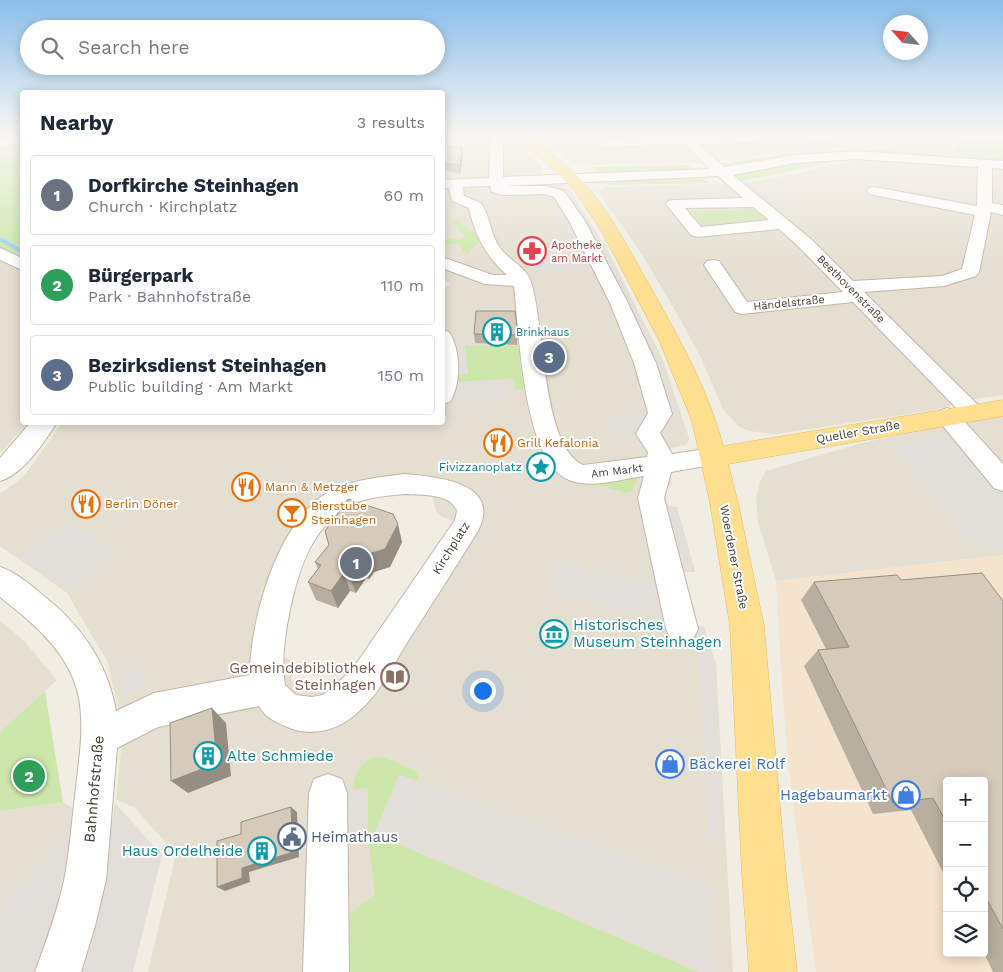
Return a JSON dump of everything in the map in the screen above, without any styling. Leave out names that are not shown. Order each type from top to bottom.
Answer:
[{"type":"main road","name":"Woerdener Straße","points":[[571,179],[609,230],[670,340],[704,421],[747,626],[764,875],[773,972]]},
{"type":"main road","name":"Queller Straße","points":[[713,457],[1003,408]]},
{"type":"street","points":[[522,281],[518,275],[499,259],[481,228],[476,206],[457,198],[449,184],[562,179]]},
{"type":"street","name":"Beethovenstraße","points":[[730,179],[806,244],[973,412]]},
{"type":"street","points":[[985,179],[984,206],[1003,210]]},
{"type":"street","name":"Am Markt","points":[[497,182],[498,189],[501,191],[556,191],[577,221],[619,303],[651,380],[660,414],[651,426],[648,434],[660,451],[660,466]]},
{"type":"street","points":[[854,291],[944,280],[970,272],[983,212],[874,191]]},
{"type":"street","points":[[757,202],[673,204],[697,232],[782,224]]},
{"type":"street","points":[[0,253],[20,263]]},
{"type":"street","points":[[445,263],[491,280],[522,281]]},
{"type":"street","name":"Händelstraße","points":[[713,265],[742,308],[854,291]]},
{"type":"street","name":"Am Markt","points":[[522,281],[542,417],[550,441],[559,458],[571,471],[586,476],[713,457]]},
{"type":"street","points":[[445,343],[445,385]]},
{"type":"street","points":[[947,416],[1003,481]]},
{"type":"street","points":[[0,472],[15,459],[43,425]]},
{"type":"street","points":[[660,466],[651,498],[682,629]]},
{"type":"street","name":"Kirchplatz","points":[[405,484],[438,487],[454,491],[463,497],[471,514],[468,523],[368,675],[352,695],[330,711],[311,715],[289,711],[275,702],[268,688],[267,654],[281,584],[290,559],[303,535],[319,514],[331,504],[346,496],[380,487],[405,484]]},
{"type":"street","name":"Bahnhofstraße","points":[[0,580],[53,621],[63,632],[85,666],[94,689],[100,737],[85,881],[58,972]]},
{"type":"street","points":[[100,737],[154,711],[176,705],[268,688]]},
{"type":"street","points":[[326,972],[328,793]]},
{"type":"shaded area","points":[[445,179],[476,179],[445,182]]},
{"type":"shaded area","points":[[765,179],[1003,179],[1003,395],[969,400],[935,410],[776,434],[749,431],[739,427],[723,409],[700,356],[643,256],[598,191],[607,187],[743,183]]},
{"type":"shaded area","points":[[549,185],[561,186],[570,191],[608,251],[663,360],[689,440],[685,445],[667,449],[672,485],[667,488],[665,494],[668,506],[677,507],[695,572],[676,572],[687,622],[704,627],[716,664],[733,972],[148,972],[176,854],[134,807],[116,800],[122,741],[119,711],[107,661],[67,593],[0,546],[0,494],[24,476],[61,425],[445,425],[445,286],[451,284],[445,281],[445,245],[458,244],[462,246],[461,251],[468,254],[465,236],[458,240],[454,238],[445,240],[445,189]],"holes":[[[410,494],[430,494],[436,511],[442,517],[455,522],[345,682],[333,677],[322,687],[307,691],[301,690],[292,681],[291,669],[294,662],[281,656],[297,574],[312,542],[331,518],[356,503],[378,497]]]},
{"type":"shaded area","points":[[570,195],[611,263],[658,359],[678,415],[666,421],[563,196]]},
{"type":"shaded area","points":[[561,209],[583,251],[575,251],[564,228],[558,226],[552,210]]},
{"type":"shaded area","points":[[0,248],[20,259],[20,425],[26,425],[0,453]]},
{"type":"shaded area","points":[[589,258],[593,270],[532,272],[530,260]]},
{"type":"shaded area","points":[[452,346],[465,346],[468,374],[454,375]]},
{"type":"shaded area","points":[[506,379],[509,396],[499,397],[500,406],[487,406],[486,399],[472,400],[472,407],[457,408],[455,382]]},
{"type":"shaded area","points":[[647,412],[637,434],[618,438],[606,417]]},
{"type":"shaded area","points":[[1003,413],[1003,555],[776,581],[758,522],[756,499],[759,484],[766,471],[858,444]]},
{"type":"shaded area","points":[[952,434],[1003,492],[1003,547],[974,549],[891,444]]},
{"type":"shaded area","points":[[665,506],[677,507],[695,572],[676,571]]},
{"type":"shaded area","points":[[67,521],[118,552],[70,591],[19,556]]},
{"type":"shaded area","points":[[1003,555],[1003,972],[816,972],[791,790],[782,686],[776,581]]},
{"type":"shaded area","points":[[556,560],[581,564],[580,570],[653,582],[658,616],[551,593]]},
{"type":"shaded area","points":[[0,620],[25,642],[57,680],[0,732]]},
{"type":"shaded area","points":[[687,623],[704,627],[715,664],[723,842],[708,839],[699,661]]},
{"type":"shaded area","points":[[137,657],[147,688],[125,699],[118,667]]},
{"type":"shaded area","points":[[400,775],[709,885],[713,972],[706,972],[375,833]]},
{"type":"shaded area","points":[[367,788],[367,834],[339,843],[339,792]]},
{"type":"shaded area","points":[[63,802],[77,810],[61,895],[0,972],[0,811]]},
{"type":"shaded area","points":[[115,803],[162,855],[133,972],[73,972],[101,878]]},
{"type":"shaded area","points":[[77,810],[61,895],[35,972],[0,972],[1,901],[53,852],[66,836]]},
{"type":"green space","points":[[0,179],[20,179],[20,259],[0,248]]},
{"type":"green space","points":[[704,179],[709,183],[610,185],[607,183],[631,180]]},
{"type":"green space","points":[[758,209],[768,219],[704,226],[690,211]]},
{"type":"green space","points":[[461,218],[464,220],[457,221],[478,235],[480,240],[468,254],[461,251],[462,248],[458,244],[445,245],[445,240],[454,238],[458,240],[465,236],[452,222]]},
{"type":"green space","points":[[465,346],[523,346],[527,388],[515,390],[513,379],[455,382],[454,375],[468,374]]},
{"type":"green space","points":[[638,476],[633,490],[626,493],[595,484],[594,481]]},
{"type":"green space","points":[[45,691],[63,802],[0,811],[0,732]]},
{"type":"green space","points":[[379,756],[415,770],[418,776],[417,781],[399,775],[374,834],[698,972],[348,972],[347,916],[375,894],[368,835],[368,788],[353,789],[353,783],[360,768],[368,760]]},
{"type":"building","points":[[476,311],[515,311],[518,335],[474,334]]},
{"type":"building","points":[[348,499],[393,514],[398,524],[385,549],[368,554],[364,561],[360,560],[349,575],[344,573],[331,591],[308,582],[321,565],[315,562],[329,545],[325,531]]},
{"type":"building","name":"Hagebaumarkt","points":[[982,573],[1003,601],[1003,929],[988,901],[988,777],[943,777],[943,817],[933,798],[893,803],[818,650],[849,647],[814,582],[897,575],[901,580]]},
{"type":"building","points":[[212,708],[217,763],[171,781],[170,723]]},
{"type":"building","name":"Haus Ordelheide","points":[[291,807],[293,852],[242,868],[242,878],[217,887],[217,841],[241,834],[241,822]]},
{"type":"waterway","points":[[0,239],[20,251]]},
{"type":"place","name":"Apotheke am Markt","points":[[532,251]]},
{"type":"place","name":"Brinkhaus","points":[[497,332]]},
{"type":"place","name":"Bezirksdienst Steinhagen","points":[[549,357]]},
{"type":"place","name":"Grill Kefalonia","points":[[498,443]]},
{"type":"place","name":"Fivizzanoplatz","points":[[541,467]]},
{"type":"place","name":"Mann & Metzger","points":[[246,487]]},
{"type":"place","name":"Berlin Döner","points":[[86,504]]},
{"type":"place","name":"Bierstube Steinhagen","points":[[292,513]]},
{"type":"place","name":"Dorfkirche Steinhagen","points":[[356,563]]},
{"type":"place","name":"Historisches Museum Steinhagen","points":[[554,634]]},
{"type":"place","name":"Gemeindebibliothek Steinhagen","points":[[395,677]]},
{"type":"place","name":"Alte Schmiede","points":[[208,756]]},
{"type":"place","name":"Bäckerei Rolf","points":[[670,764]]},
{"type":"place","name":"Bürgerpark","points":[[29,776]]},
{"type":"place","name":"Hagebaumarkt","points":[[906,795]]},
{"type":"place","name":"Heimathaus","points":[[292,837]]},
{"type":"place","name":"Haus Ordelheide","points":[[262,851]]}]
